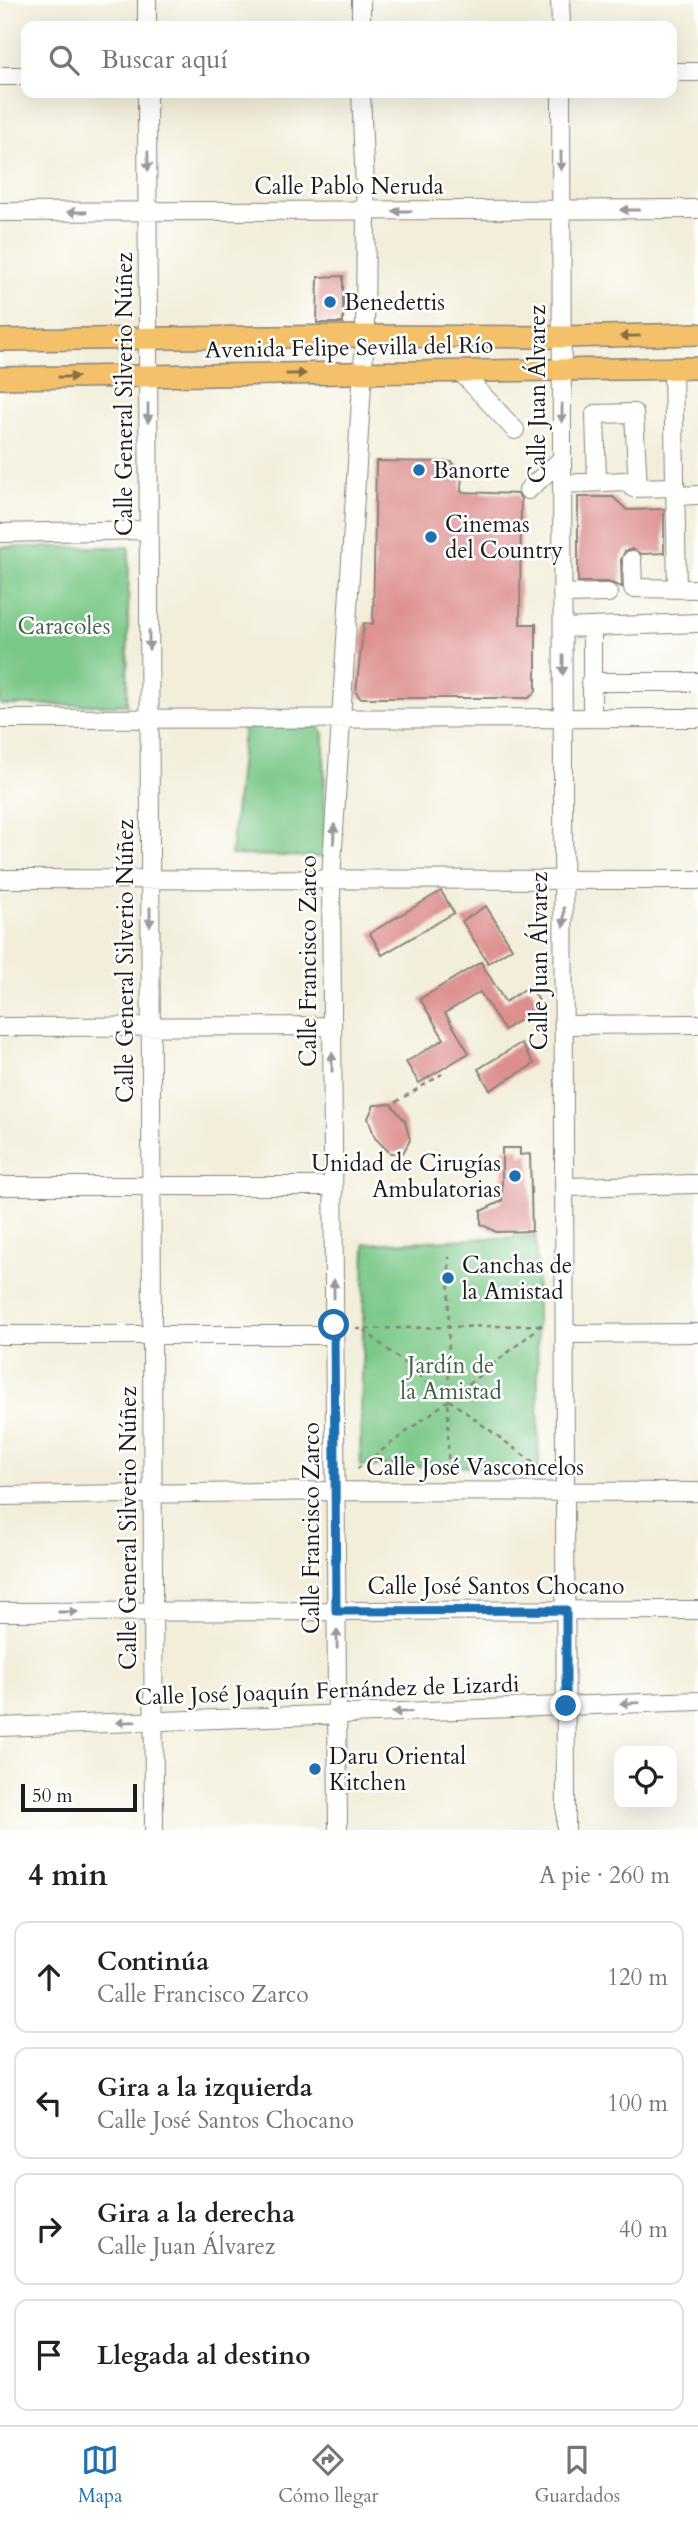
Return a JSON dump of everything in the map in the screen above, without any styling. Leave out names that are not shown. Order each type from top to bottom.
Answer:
[{"type":"main road","name":"Avenida Felipe Sevilla del Río","points":[[0,340],[698,334]]},
{"type":"main road","name":"Avenida Felipe Sevilla del Río","points":[[0,378],[698,368]]},
{"type":"street","points":[[146,0],[147,21]]},
{"type":"street","points":[[361,0],[361,21]]},
{"type":"street","points":[[561,0],[561,21]]},
{"type":"street","points":[[677,72],[698,72]]},
{"type":"street","points":[[0,76],[21,76]]},
{"type":"street","name":"Calle General Silverio Núñez","points":[[147,98],[153,1830]]},
{"type":"street","name":"Calle Francisco Zarco","points":[[338,1830],[331,879],[365,336],[366,211],[361,98]]},
{"type":"street","name":"Calle Juan Álvarez","points":[[561,98],[566,1830]]},
{"type":"street","name":"Calle Pablo Neruda","points":[[0,212],[698,209]]},
{"type":"street","points":[[673,368],[677,589]]},
{"type":"street","points":[[461,372],[514,430]]},
{"type":"street","points":[[597,482],[595,414],[634,413],[638,488]]},
{"type":"street","points":[[528,490],[562,459]]},
{"type":"street","points":[[562,484],[625,481],[634,488],[698,495]]},
{"type":"street","points":[[0,533],[148,530]]},
{"type":"street","points":[[632,560],[632,588],[698,589]]},
{"type":"street","points":[[562,594],[608,593]]},
{"type":"street","points":[[562,628],[698,623]]},
{"type":"street","points":[[592,626],[592,719]]},
{"type":"street","points":[[590,682],[698,682]]},
{"type":"street","points":[[0,719],[698,718]]},
{"type":"street","points":[[0,879],[698,880]]},
{"type":"street","points":[[564,1025],[698,1024]]},
{"type":"street","points":[[0,1027],[332,1026]]},
{"type":"street","points":[[565,1187],[698,1184]]},
{"type":"street","points":[[0,1186],[333,1186]]},
{"type":"street","points":[[565,1334],[698,1333]]},
{"type":"street","points":[[0,1335],[334,1335]]},
{"type":"street","name":"Calle José Vasconcelos","points":[[0,1496],[336,1491],[698,1492]]},
{"type":"street","name":"Calle José Santos Chocano","points":[[0,1612],[698,1610]]},
{"type":"street","name":"Calle José Joaquín Fernández de Lizardi","points":[[0,1727],[698,1700]]},
{"type":"path","points":[[396,1102],[442,1074]]},
{"type":"path","points":[[448,1469],[449,1257]]},
{"type":"path","points":[[356,1329],[542,1325],[450,1400],[357,1469]]},
{"type":"path","points":[[364,1330],[450,1400],[542,1469]]},
{"type":"green space","name":"Caracoles","points":[[0,547],[129,547],[127,705],[0,705]]},
{"type":"green space","points":[[244,724],[318,726],[324,733],[325,857],[231,855]]},
{"type":"green space","name":"Jardín de la Amistad","points":[[536,1236],[539,1467],[360,1466],[365,1244]]},
{"type":"building","name":"Benedettis","points":[[343,276],[343,323],[317,323],[318,277]]},
{"type":"building","points":[[376,461],[452,462],[462,472],[461,492],[518,494],[521,499],[520,624],[536,624],[536,691],[529,698],[360,698],[356,692],[364,623],[373,624]]},
{"type":"building","points":[[578,497],[613,497],[627,510],[664,509],[664,553],[641,554],[632,549],[625,551],[621,560],[622,587],[608,582],[578,582]]},
{"type":"building","points":[[441,891],[454,913],[382,955],[370,933]]},
{"type":"building","points":[[486,906],[512,948],[488,963],[462,921]]},
{"type":"building","points":[[481,962],[505,1002],[530,986],[542,1006],[504,1030],[480,992],[445,1013],[469,1053],[419,1083],[406,1062],[444,1039],[420,999]]},
{"type":"building","points":[[521,1043],[534,1064],[490,1090],[478,1069]]},
{"type":"building","points":[[391,1104],[405,1121],[410,1140],[403,1153],[390,1153],[375,1138],[368,1118],[374,1105]]},
{"type":"building","points":[[502,1148],[520,1148],[520,1155],[530,1154],[532,1231],[496,1232],[481,1224],[481,1211],[502,1201]]},
{"type":"place","name":"Benedettis","points":[[330,302]]},
{"type":"place","name":"Banorte","points":[[419,470]]},
{"type":"place","name":"Cinemas del Country","points":[[431,537]]},
{"type":"place","name":"Unidad de Cirugías Ambulatorias","points":[[515,1176]]},
{"type":"place","name":"Canchas de la Amistad","points":[[448,1278]]},
{"type":"place","name":"Daru Oriental Kitchen","points":[[315,1769]]},
{"type":"route","points":[[334,1325],[336,1611],[566,1610],[566,1706]]}]
